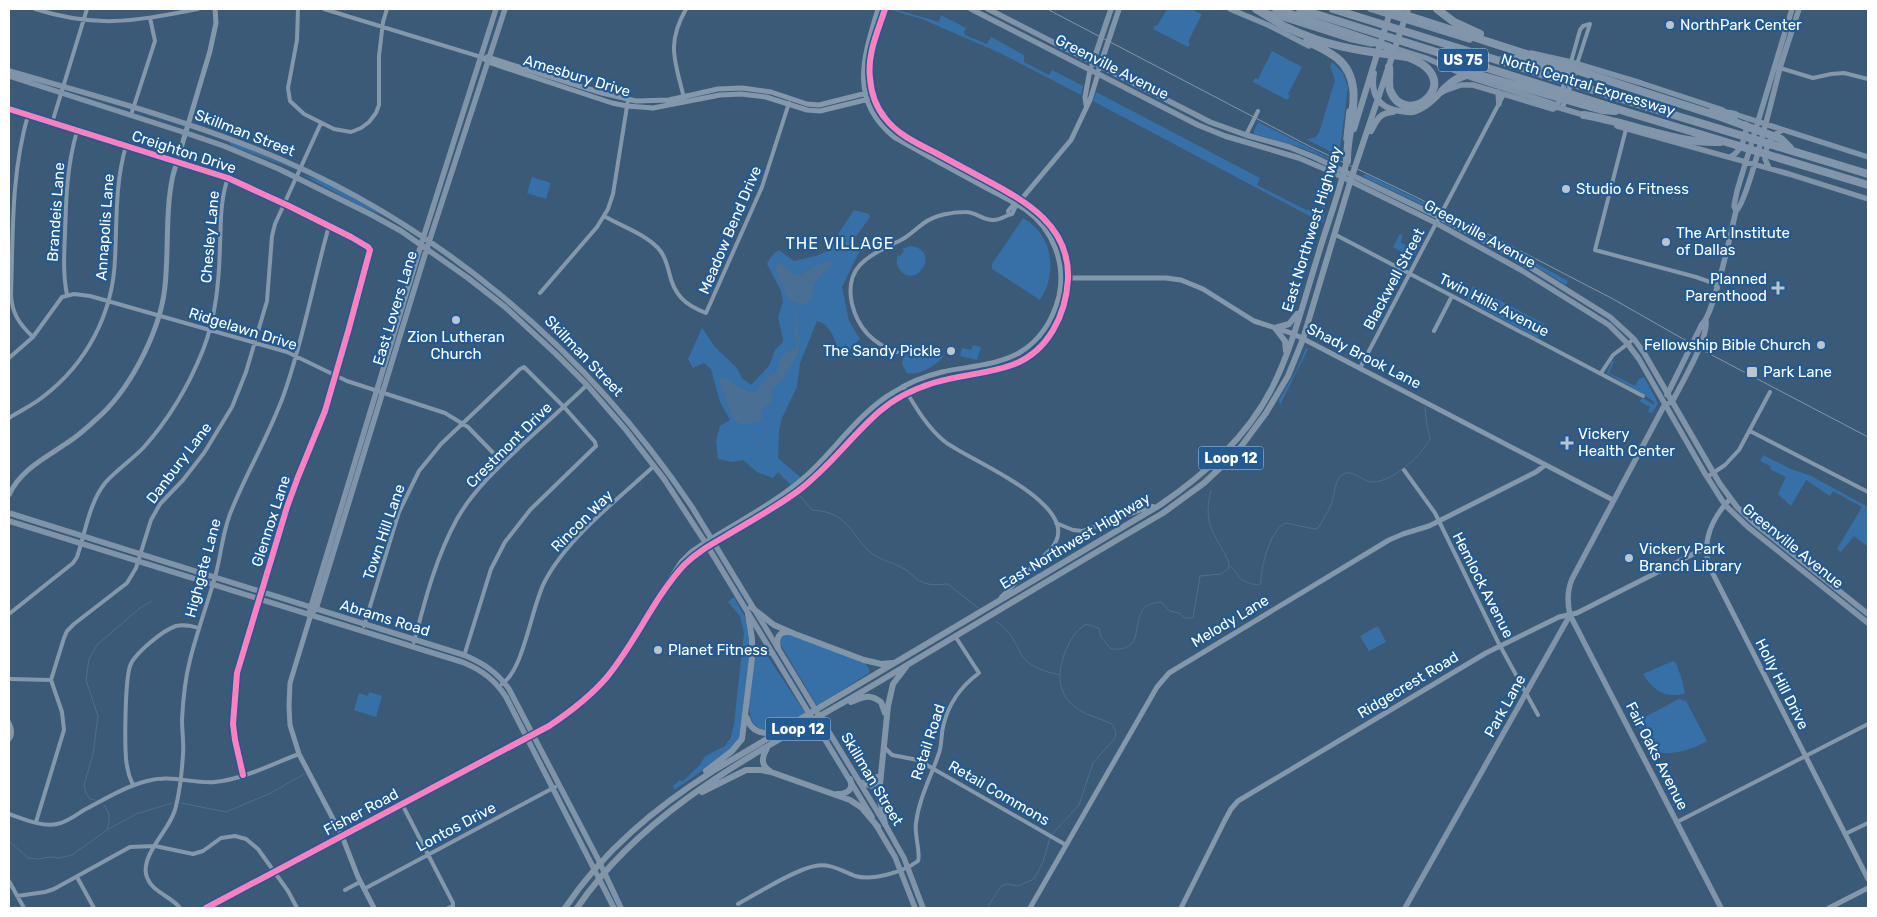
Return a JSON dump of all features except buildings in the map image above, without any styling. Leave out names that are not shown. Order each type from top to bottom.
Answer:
[{"type":"highway","points":[[1256,9],[1339,59],[1350,76],[1354,98],[1346,146],[1347,161]]},
{"type":"highway","points":[[1276,9],[1389,47]]},
{"type":"highway","name":"North Central Expressway","points":[[1300,9],[1627,112],[1868,185]]},
{"type":"highway","name":"North Central Expressway","points":[[1333,9],[1658,111],[1868,174]]},
{"type":"highway","points":[[1389,9],[1509,47],[1781,139],[1791,150]]},
{"type":"highway","points":[[1437,9],[1454,22],[1509,47]]},
{"type":"highway","points":[[1284,26],[1328,44],[1415,60],[1430,70],[1434,88],[1431,94],[1426,100],[1413,106],[1400,102],[1391,93],[1389,67]]},
{"type":"highway","points":[[1498,61],[1516,58],[1662,101],[1717,111],[1741,118]]},
{"type":"highway","points":[[1442,91],[1456,79],[1476,74],[1602,110],[1627,112]]},
{"type":"highway","points":[[1584,115],[1606,118],[1702,143],[1727,141]]},
{"type":"main road","name":"East Lovers Lane","points":[[313,608],[341,505],[379,392],[425,243],[453,143],[496,9]]},
{"type":"main road","name":"East Lovers Lane","points":[[425,243],[461,146],[505,9]]},
{"type":"main road","name":"Greenville Avenue","points":[[971,9],[1171,112],[1222,135],[1336,170]]},
{"type":"main road","name":"Greenville Avenue","points":[[988,9],[1210,122],[1295,149],[1359,182],[1506,252],[1610,317],[1634,339],[1644,352],[1713,473],[1730,499],[1753,522],[1868,614]]},
{"type":"main road","points":[[1090,70],[1111,9]]},
{"type":"main road","points":[[1098,74],[1119,9]]},
{"type":"main road","points":[[1230,9],[1326,55],[1344,71],[1351,91],[1346,146]]},
{"type":"main road","name":"North Central Expressway","points":[[1256,9],[1349,39],[1389,47],[1426,58],[1472,78],[1561,105],[1626,129],[1730,158],[1746,159],[1868,199]]},
{"type":"main road","name":"North Central Expressway","points":[[1370,9],[1500,49],[1549,56],[1650,86],[1765,127],[1783,130],[1868,157]]},
{"type":"main road","name":"East Northwest Highway","points":[[565,908],[594,869],[634,829],[674,797],[1154,509],[1193,481],[1223,454],[1245,430],[1276,380],[1294,334],[1347,161],[1356,118],[1389,9]]},
{"type":"main road","name":"East Northwest Highway","points":[[577,908],[599,879],[651,826],[689,796],[1172,507],[1214,474],[1237,452],[1273,403],[1288,376],[1303,339],[1377,100],[1408,9]]},
{"type":"main road","points":[[1665,405],[1672,402],[1698,351],[1706,327],[1706,321],[1736,211],[1734,206],[1746,159],[1792,9]]},
{"type":"main road","points":[[1736,211],[1740,208],[1799,9]]},
{"type":"main road","points":[[1002,24],[1005,17]]},
{"type":"main road","points":[[1780,48],[1778,63],[1780,68]]},
{"type":"main road","points":[[1374,63],[1372,83],[1374,95],[1387,108],[1397,111]]},
{"type":"main road","name":"Skillman Street","points":[[9,71],[188,124],[300,168],[376,207],[425,243],[518,318],[587,385],[621,423],[709,543],[750,610],[772,652],[878,827],[900,869],[915,908]]},
{"type":"main road","name":"Skillman Street","points":[[9,76],[224,146],[296,176],[425,243],[459,263],[523,313],[592,380],[660,461],[692,507],[709,543]]},
{"type":"main road","name":"North Central Expressway","points":[[1442,91],[1466,85],[1501,93],[1552,109],[1561,105]]},
{"type":"main road","points":[[1363,144],[1378,116],[1384,112],[1413,112],[1424,108],[1442,91]]},
{"type":"main road","points":[[1499,104],[1501,93]]},
{"type":"main road","points":[[1171,112],[1175,104]]},
{"type":"main road","points":[[1730,158],[1738,152],[1746,128],[1741,118]]},
{"type":"main road","points":[[1769,168],[1765,162],[1765,156],[1769,140],[1774,134],[1783,130]]},
{"type":"main road","points":[[453,143],[461,146]]},
{"type":"main road","name":"Greenville Avenue","points":[[1438,220],[1609,325],[1627,343],[1639,359],[1725,504],[1748,527],[1868,623]]},
{"type":"main road","points":[[1481,248],[1489,247],[1503,254],[1506,252]]},
{"type":"main road","points":[[1533,277],[1536,270]]},
{"type":"main road","points":[[1580,308],[1585,301]]},
{"type":"main road","points":[[1286,355],[1285,341],[1275,328],[1289,324],[1294,320],[1303,305]]},
{"type":"main road","points":[[518,318],[523,313]]},
{"type":"main road","points":[[1570,615],[1567,599],[1570,583],[1665,405],[1667,393],[1702,324],[1706,321]]},
{"type":"main road","points":[[1656,374],[1665,381],[1677,375]]},
{"type":"main road","name":"East Lovers Lane","points":[[311,614],[348,507],[379,392]]},
{"type":"main road","points":[[1266,398],[1273,403]]},
{"type":"main road","points":[[341,505],[348,507]]},
{"type":"main road","points":[[1131,532],[1132,526],[1147,517],[1154,509]]},
{"type":"main road","name":"Abrams Road","points":[[9,514],[83,537],[139,558]]},
{"type":"main road","name":"Abrams Road","points":[[9,521],[81,544],[139,558],[260,595],[313,608],[412,646],[462,662],[482,672],[499,687],[530,736]]},
{"type":"main road","points":[[1779,552],[1785,546]]},
{"type":"main road","points":[[1821,586],[1826,580]]},
{"type":"main road","name":"Abrams Road","points":[[260,595],[311,614],[414,640],[464,656],[487,666],[505,682],[614,908]]},
{"type":"main road","name":"Skillman Street","points":[[750,610],[778,648],[885,824],[907,866],[923,908]]},
{"type":"main road","points":[[750,610],[774,625],[864,660],[885,664],[897,662]]},
{"type":"main road","points":[[689,787],[695,779],[738,745],[743,731],[752,658],[750,610]]},
{"type":"main road","name":"Park Lane","points":[[1405,908],[1570,615]]},
{"type":"main road","name":"Fair Oaks Avenue","points":[[1570,615],[1721,908]]},
{"type":"main road","points":[[955,636],[954,633],[967,624],[970,619]]},
{"type":"main road","points":[[778,648],[777,640],[780,634],[787,632],[795,634]]},
{"type":"main road","points":[[752,658],[755,651],[772,652]]},
{"type":"main road","points":[[864,660],[870,667],[868,680]]},
{"type":"main road","points":[[885,824],[879,794],[883,743],[891,690],[893,684],[908,664]]},
{"type":"main road","points":[[482,672],[487,666]]},
{"type":"main road","points":[[838,706],[866,695],[873,696],[881,702],[885,711],[876,782],[870,786],[860,782]]},
{"type":"main road","points":[[747,708],[747,721],[753,729],[766,734],[778,733]]},
{"type":"main road","points":[[768,747],[763,756],[762,763],[771,772]]},
{"type":"main road","points":[[689,796],[746,770],[771,772],[836,794],[860,806],[878,827]]},
{"type":"main road","points":[[836,794],[843,794],[849,791],[851,786],[850,780]]},
{"type":"main road","name":"Abrams Road","points":[[556,787],[600,863],[621,908]]},
{"type":"main road","points":[[674,797],[679,804]]},
{"type":"street","points":[[35,9],[84,21],[117,22],[198,9]]},
{"type":"street","points":[[52,123],[87,9]]},
{"type":"street","points":[[9,496],[11,484],[21,475],[34,464],[69,442],[104,412],[123,388],[147,350],[159,316],[165,287],[169,192],[214,37],[215,9]]},
{"type":"street","points":[[298,9],[297,40],[288,88],[290,101],[299,111],[321,123],[338,130],[350,132],[366,124],[376,113],[380,98],[379,56],[387,9]]},
{"type":"street","name":"Amesbury Drive","points":[[324,9],[627,103],[652,108],[718,89],[763,90],[790,101]]},
{"type":"street","points":[[685,100],[673,52],[675,34],[686,9]]},
{"type":"street","points":[[767,507],[811,481],[891,402],[935,382],[1006,367],[1030,356],[1046,341],[1058,322],[1065,300],[1068,278],[1065,256],[1058,237],[1049,222],[1021,200],[984,179],[909,142],[894,137],[883,127],[872,112],[866,97],[862,76],[863,61],[878,9]]},
{"type":"street","points":[[767,507],[806,476],[860,418],[879,402],[904,386],[935,374],[996,363],[1026,348],[1039,337],[1049,323],[1057,303],[1061,278],[1058,254],[1046,230],[1032,215],[1017,204],[909,142],[884,118],[873,94],[870,78],[870,58],[885,9]]},
{"type":"street","points":[[131,116],[155,41],[150,18]]},
{"type":"street","points":[[1561,105],[1574,64],[1590,24],[1583,26],[1580,30],[1574,64]]},
{"type":"street","points":[[1780,68],[1814,78],[1844,73],[1868,79]]},
{"type":"street","points":[[1086,106],[1085,92],[1090,70]]},
{"type":"street","points":[[897,352],[872,340],[862,329],[855,314],[851,289],[856,273],[862,263],[867,257],[903,238],[930,219],[964,212],[973,213],[992,220],[1012,214],[1017,204],[1067,146],[1079,126],[1098,74]]},
{"type":"street","points":[[738,94],[739,88]]},
{"type":"street","name":"Amesbury Drive","points":[[685,100],[738,94],[819,105],[866,97],[873,94]]},
{"type":"street","name":"Meadow Bend Drive","points":[[604,216],[659,248],[667,262],[673,286],[681,299],[694,308],[706,313],[762,187],[790,101]]},
{"type":"street","points":[[540,294],[597,227],[604,216],[613,194],[627,103]]},
{"type":"street","name":"Blackwell Street","points":[[1360,368],[1499,104]]},
{"type":"street","name":"Creighton Drive","points":[[9,109],[228,178],[284,203],[368,247],[370,250]]},
{"type":"street","points":[[1242,141],[1258,111]]},
{"type":"street","points":[[28,115],[17,159],[15,180],[11,295],[16,319],[33,337]]},
{"type":"street","name":"Danbury Lane","points":[[51,680],[67,631],[127,584],[139,558],[151,520],[160,504],[183,480],[204,453],[232,406],[244,377],[267,301],[272,236],[275,224],[321,123]]},
{"type":"street","points":[[1626,129],[1595,250],[1710,282],[1717,286]]},
{"type":"street","name":"Brandeis Lane","points":[[67,295],[63,275],[66,192],[68,168],[77,131]]},
{"type":"street","name":"Annapolis Lane","points":[[9,418],[43,397],[78,363],[103,319],[113,285],[116,203],[119,174],[126,146]]},
{"type":"street","name":"Chesley Lane","points":[[9,614],[73,563],[94,504],[105,484],[149,441],[185,388],[209,330],[218,287],[222,200],[228,178]]},
{"type":"street","points":[[981,185],[984,179]]},
{"type":"street","name":"Highgate Lane","points":[[180,908],[170,898],[156,890],[148,880],[146,867],[155,846],[175,812],[183,755],[182,718],[187,676],[199,628],[214,581],[223,533],[230,513],[272,426],[306,323],[318,263],[329,226]]},
{"type":"street","name":"Twin Hills Avenue","points":[[1336,234],[1643,396]]},
{"type":"street","name":"Glennox Lane","points":[[243,775],[233,724],[235,686],[240,660],[290,500],[318,429],[336,375],[370,250]]},
{"type":"street","name":"Shady Brook Lane","points":[[1061,278],[1166,278],[1181,280],[1203,289],[1247,317],[1294,334],[1613,500]]},
{"type":"street","points":[[9,358],[33,337],[58,300],[67,295]]},
{"type":"street","name":"Ridgelawn Drive","points":[[67,295],[85,295],[255,343],[296,356],[347,381],[433,408],[463,422],[503,463]]},
{"type":"street","points":[[1434,331],[1452,296]]},
{"type":"street","points":[[1601,373],[1613,355],[1634,339]]},
{"type":"street","name":"Town Hill Lane","points":[[364,628],[404,498],[426,461],[463,422],[524,367],[564,407]]},
{"type":"street","name":"Crestmont Drive","points":[[412,646],[436,570],[449,535],[458,518],[476,492],[503,463],[592,380]]},
{"type":"street","points":[[904,386],[923,419],[942,440],[1025,489],[1047,509],[1056,522],[1059,535],[1054,546],[992,606]]},
{"type":"street","points":[[1707,476],[1735,456],[1770,392]]},
{"type":"street","points":[[462,662],[491,569],[505,542],[530,510],[596,446],[595,442],[564,407]]},
{"type":"street","points":[[1750,431],[1868,492]]},
{"type":"street","name":"Rincon Way","points":[[499,687],[513,674],[539,593],[558,560],[578,536],[660,461]]},
{"type":"street","name":"Melody Lane","points":[[1030,908],[1157,687],[1169,673],[1389,540],[1439,521],[1536,472],[1545,465]]},
{"type":"street","name":"Hemlock Avenue","points":[[1404,470],[1426,498],[1439,521],[1500,646],[1538,715]]},
{"type":"street","points":[[806,476],[811,481]]},
{"type":"street","points":[[1705,548],[1712,525],[1730,499]]},
{"type":"street","points":[[1056,522],[1073,530],[1083,531],[1160,505]]},
{"type":"street","name":"Fisher Road","points":[[206,908],[530,736],[580,704],[607,677],[666,588],[674,570],[681,562],[767,507]]},
{"type":"street","name":"Ridgecrest Road","points":[[1181,908],[1234,804],[1500,646],[1559,617],[1570,615],[1591,606],[1705,548]]},
{"type":"street","name":"Holly Hill Drive","points":[[1705,548],[1711,572],[1868,879]]},
{"type":"street","name":"East Lovers Lane","points":[[311,614],[292,674],[289,697],[290,725],[298,754],[342,836],[360,882],[374,908]]},
{"type":"street","points":[[133,785],[126,757],[127,678],[132,662],[140,652],[168,630],[183,625],[199,628]]},
{"type":"street","name":"Retail Road","points":[[907,866],[915,863],[919,857],[916,822],[919,802],[940,751],[943,727],[948,709],[963,686],[979,673],[955,636]]},
{"type":"street","points":[[9,679],[51,680],[62,712],[64,730],[36,822]]},
{"type":"street","points":[[9,722],[12,730],[9,740]]},
{"type":"street","points":[[1677,822],[1868,724]]},
{"type":"street","points":[[881,762],[892,755],[887,751],[883,743]]},
{"type":"street","points":[[9,814],[51,825],[62,823],[133,785],[158,778],[180,778],[198,782],[216,782],[243,775],[298,754]]},
{"type":"street","name":"Retail Commons","points":[[892,755],[918,760],[1066,845]]},
{"type":"street","name":"Lontos Drive","points":[[364,889],[556,787]]},
{"type":"street","points":[[402,804],[453,903],[453,906],[448,908]]},
{"type":"street","points":[[1845,834],[1868,823]]},
{"type":"street","points":[[17,896],[45,892],[77,877],[130,847],[155,846],[193,854],[203,851],[221,838],[228,836],[241,837],[258,849],[297,908]]},
{"type":"street","points":[[738,904],[796,873],[814,866],[830,866],[864,878],[884,876],[907,866]]},
{"type":"street","points":[[77,877],[94,908]]},
{"type":"street","points":[[9,880],[24,908]]},
{"type":"street","points":[[345,890],[360,882]]},
{"type":"street","points":[[1829,908],[1868,888]]},
{"type":"shaded area","points":[[888,9],[939,22],[941,15],[966,28],[965,35],[987,44],[991,37],[1024,55],[1024,62],[1049,75],[1052,70],[1083,86],[1081,95],[1000,53],[922,19]]},
{"type":"shaded area","points":[[1167,9],[1191,9],[1202,14],[1188,42],[1190,43],[1188,47],[1153,29],[1155,25],[1157,26]]},
{"type":"shaded area","points":[[1272,51],[1302,67],[1288,94],[1290,96],[1287,100],[1253,82],[1255,78],[1258,79]]},
{"type":"shaded area","points":[[1332,62],[1343,73],[1348,87],[1339,156],[1306,139],[1315,138],[1319,133],[1335,80],[1330,66]]},
{"type":"shaded area","points":[[1096,92],[1260,178],[1257,185],[1306,210],[1315,209],[1319,211],[1322,206],[1325,207],[1323,223],[1093,101]]},
{"type":"shaded area","points":[[1258,122],[1335,162],[1300,147],[1254,134]]},
{"type":"shaded area","points":[[231,142],[294,169],[234,147],[229,143]]},
{"type":"shaded area","points":[[1365,174],[1433,207],[1435,211],[1368,179],[1363,176]]},
{"type":"shaded area","points":[[303,175],[327,183],[387,217],[360,206]]},
{"type":"shaded area","points":[[532,177],[551,183],[546,199],[527,193]]},
{"type":"shaded area","points":[[854,210],[869,214],[870,217],[852,242],[860,250],[842,287],[849,321],[860,339],[842,357],[841,347],[837,347],[830,331],[825,325],[817,321],[800,363],[797,387],[782,418],[779,430],[778,458],[801,478],[791,485],[778,472],[773,478],[757,472],[743,460],[732,462],[718,459],[716,441],[720,426],[730,420],[720,402],[711,369],[704,363],[693,368],[688,359],[702,328],[715,347],[736,367],[742,378],[751,385],[769,366],[775,350],[783,342],[778,317],[783,302],[781,291],[767,264],[769,259],[779,250],[794,261],[819,255],[827,251]]},
{"type":"shaded area","points":[[1446,214],[1568,281],[1566,285],[1512,252],[1446,218]]},
{"type":"shaded area","points":[[1023,218],[1041,234],[1050,255],[1049,278],[1040,300],[992,269],[992,264]]},
{"type":"shaded area","points":[[1403,232],[1401,243],[1412,249],[1416,242],[1420,245],[1413,258],[1393,247]]},
{"type":"shaded area","points":[[910,246],[919,249],[924,254],[925,260],[923,267],[913,276],[907,275],[900,270],[897,262],[898,255],[900,256],[904,251],[902,249]]},
{"type":"shaded area","points":[[832,260],[833,265],[819,277],[814,285],[811,299],[804,305],[799,305],[796,330],[800,338],[798,354],[780,383],[773,388],[771,402],[761,410],[762,420],[748,424],[737,422],[734,420],[720,384],[720,378],[724,378],[745,390],[756,393],[767,378],[777,373],[783,355],[794,350],[797,343],[794,332],[799,304],[789,300],[787,297],[776,267],[779,263],[795,274],[802,275],[815,266]]},
{"type":"shaded area","points":[[1473,286],[1544,324],[1538,338],[1467,300]]},
{"type":"shaded area","points":[[914,345],[934,351],[943,357],[926,370],[912,374],[907,373],[902,364],[903,358],[907,350]]},
{"type":"shaded area","points":[[973,345],[981,347],[977,360],[960,356],[962,348],[971,350]]},
{"type":"shaded area","points":[[1306,348],[1308,349],[1280,405],[1279,400],[1296,371]]},
{"type":"shaded area","points":[[1612,361],[1614,361],[1609,373],[1635,386],[1639,379],[1644,377],[1658,403],[1652,413],[1648,412],[1650,407],[1639,401],[1643,398],[1654,405],[1654,402],[1607,373]]},
{"type":"shaded area","points":[[1763,455],[1791,469],[1811,476],[1868,507],[1868,547],[1854,536],[1841,552],[1837,549],[1862,507],[1833,491],[1830,496],[1806,480],[1791,506],[1778,494],[1786,477],[1771,470],[1770,466],[1760,461]]},
{"type":"shaded area","points":[[734,597],[745,617],[751,648],[741,736],[731,751],[674,790],[673,786],[680,780],[682,782],[700,765],[705,756],[725,746],[731,737],[744,633],[740,616],[728,602]]},
{"type":"shaded area","points":[[1378,626],[1386,642],[1369,651],[1360,636]]},
{"type":"shaded area","points":[[788,634],[865,663],[869,673],[817,706],[781,645],[781,638]]},
{"type":"shaded area","points":[[758,653],[766,654],[805,713],[784,726],[771,730],[760,729],[754,723],[750,714],[749,703],[754,659]]},
{"type":"shaded area","points":[[1673,661],[1676,663],[1685,694],[1671,695],[1660,692],[1651,685],[1643,674]]},
{"type":"shaded area","points":[[369,692],[382,696],[376,717],[354,710],[359,693],[368,696]]},
{"type":"shaded area","points":[[1679,699],[1686,701],[1707,741],[1677,752],[1660,753],[1653,750],[1646,743],[1637,721]]},
{"type":"waterway","points":[[1229,566],[1243,580],[1258,585],[1261,583],[1262,568],[1271,540],[1276,532],[1286,523],[1314,529],[1318,528],[1332,503],[1337,482],[1342,475],[1350,473],[1370,482],[1382,481],[1406,466],[1421,452],[1430,438],[1425,407]]},
{"type":"waterway","points":[[762,420],[765,422],[767,430],[760,444],[760,452],[790,482]]},
{"type":"waterway","points":[[1052,834],[1079,805],[1093,763],[1115,738],[1116,732],[1112,724],[1083,712],[1075,707],[1064,695],[1060,672],[1068,646],[1075,634],[1086,624],[1099,628],[1101,637],[1111,649],[1124,648],[1132,644],[1142,611],[1149,605],[1161,602],[1170,611],[1179,613],[1185,618],[1193,618],[1200,576],[1221,574],[1228,569],[1229,563],[1209,521],[1208,512],[1211,490]]},
{"type":"waterway","points":[[800,496],[812,510],[823,511],[839,518],[873,554],[902,567],[922,582],[934,585],[948,584],[978,608]]},
{"type":"waterway","points":[[95,800],[90,799],[84,785],[93,754],[98,716],[86,680],[89,659],[97,645],[140,608],[152,601]]},
{"type":"waterway","points":[[996,621],[1005,628],[1023,657],[1031,665],[1059,675]]},
{"type":"waterway","points":[[181,803],[226,812],[271,793],[304,774]]},
{"type":"waterway","points":[[9,841],[28,858],[59,858],[72,855],[107,830],[136,814],[172,803]]},
{"type":"waterway","points":[[104,805],[109,817],[107,829]]},
{"type":"waterway","points":[[987,908],[1001,886],[1007,884],[1018,886],[1034,879],[1043,862],[1050,838]]},
{"type":"tram line","points":[[1047,9],[1311,147],[1414,196],[1613,299],[1706,352],[1868,437]]},
{"type":"cycle path","points":[[206,908],[549,726],[580,704],[607,677],[627,650],[663,592],[684,565],[703,550],[798,491],[820,472],[886,406],[905,394],[933,383],[1012,365],[1025,359],[1045,342],[1059,319],[1066,292],[1068,279],[1067,260],[1062,244],[1054,230],[1043,218],[1016,197],[907,138],[885,118],[873,94],[869,69],[874,43],[885,9]]},
{"type":"cycle path","points":[[9,109],[228,178],[351,237],[370,250],[325,411],[287,507],[237,673],[233,724],[243,775]]},
{"type":"place","name":"NorthPark Center","points":[[1670,25]]},
{"type":"place","name":"Studio 6 Fitness","points":[[1566,189]]},
{"type":"place","name":"The Art Institute of Dallas","points":[[1666,242]]},
{"type":"place","name":"Planned Parenthood","points":[[1778,288]]},
{"type":"place","name":"Zion Lutheran Church","points":[[456,320]]},
{"type":"place","name":"Fellowship Bible Church","points":[[1821,345]]},
{"type":"place","name":"The Sandy Pickle","points":[[951,351]]},
{"type":"place","name":"Park Lane","points":[[1752,372]]},
{"type":"place","name":"Vickery Health Center","points":[[1567,443]]},
{"type":"place","name":"Vickery Park Branch Library","points":[[1629,558]]},
{"type":"place","name":"Planet Fitness","points":[[658,650]]},
{"type":"district","name":"THE VILLAGE","points":[[840,243]]}]
